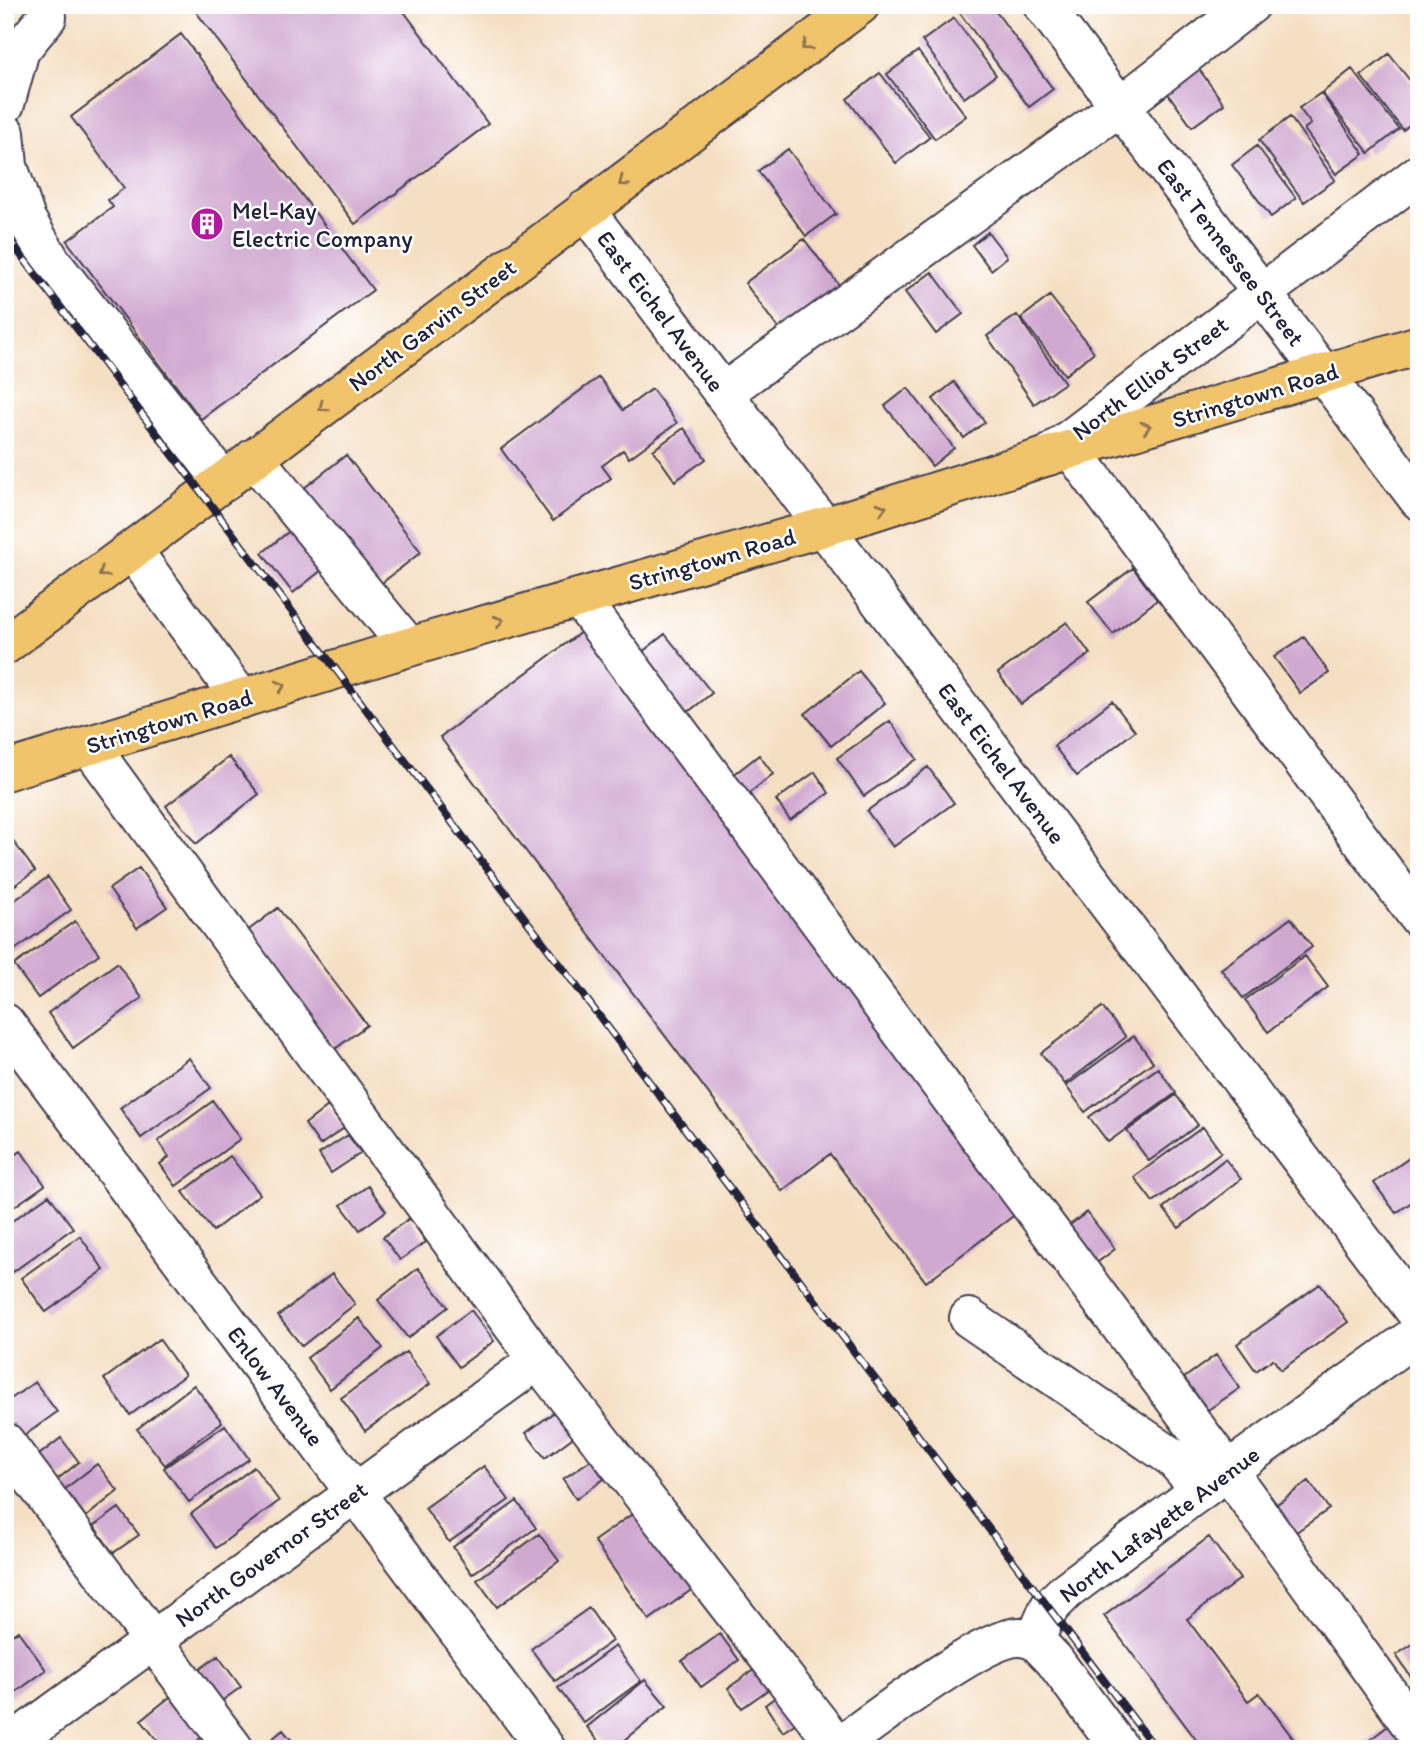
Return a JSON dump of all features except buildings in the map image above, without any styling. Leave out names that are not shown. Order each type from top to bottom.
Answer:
[{"type":"main road","name":"North Garvin Street","points":[[5,645],[860,5]]},
{"type":"main road","name":"Stringtown Road","points":[[5,771],[408,647],[824,527],[1060,452],[1419,345]]},
{"type":"street","name":"East Tennessee Street","points":[[1044,5],[1419,500]]},
{"type":"street","points":[[723,393],[1120,106],[1250,5]]},
{"type":"street","points":[[5,104],[20,50],[47,17]]},
{"type":"street","points":[[5,133],[8,166],[26,219],[52,263],[224,482]]},
{"type":"street","name":"North Elliot Street","points":[[1060,452],[1419,174]]},
{"type":"street","name":"East Eichel Avenue","points":[[585,210],[1419,1316]]},
{"type":"street","points":[[1060,452],[1419,918]]},
{"type":"street","points":[[254,458],[408,647]]},
{"type":"street","points":[[133,551],[241,699]]},
{"type":"street","points":[[579,598],[1215,1481],[1419,1736]]},
{"type":"street","points":[[89,745],[538,1360],[836,1748],[989,1645],[1019,1637],[1035,1640],[1054,1660],[1120,1749]]},
{"type":"street","name":"Enlow Avenue","points":[[5,1023],[546,1749]]},
{"type":"street","points":[[969,1318],[1172,1458],[1215,1481]]},
{"type":"street","name":"North Lafayette Avenue","points":[[1035,1640],[1049,1608],[1066,1591],[1419,1333]]},
{"type":"street","name":"North Governor Street","points":[[5,1748],[538,1360]]},
{"type":"street","points":[[5,1443],[234,1749]]},
{"type":"railway","points":[[5,234],[1156,1749]]},
{"type":"place","name":"Mel-Kay Electric Company","points":[[207,224]]}]
